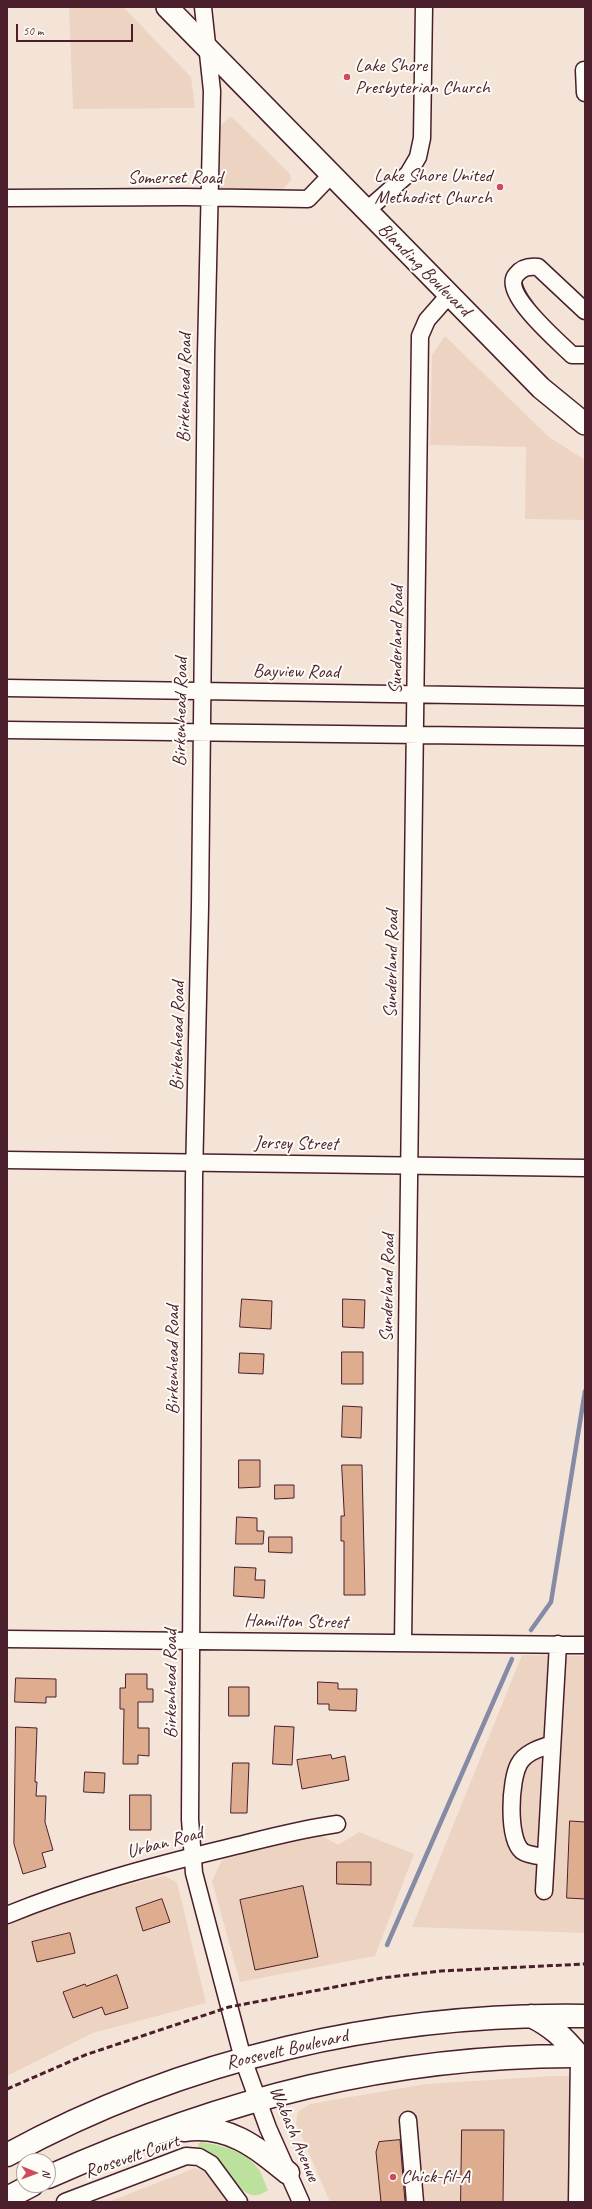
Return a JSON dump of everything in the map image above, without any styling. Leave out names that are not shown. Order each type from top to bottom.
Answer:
[{"type":"highway","name":"Roosevelt Boulevard","points":[[7,2155],[66,2125],[136,2094],[243,2059],[308,2043],[390,2028],[529,2016],[585,2016]]},
{"type":"highway","points":[[529,2016],[548,2025],[583,2053]]},
{"type":"highway","name":"Roosevelt Boulevard","points":[[56,2173],[112,2148],[257,2099],[322,2083],[464,2060],[583,2053]]},
{"type":"highway","points":[[155,2134],[199,2128],[218,2130],[236,2137],[259,2150],[288,2173]]},
{"type":"highway","points":[[7,2198],[17,2193]]},
{"type":"main road","name":"Blanding Boulevard","points":[[167,7],[541,388],[585,424]]},
{"type":"street","name":"Birkenhead Road","points":[[202,7],[212,91],[208,198],[201,732],[190,1819],[194,1873],[243,2059]]},
{"type":"street","points":[[366,211],[408,174],[418,157],[422,138],[424,7]]},
{"type":"street","points":[[584,70],[585,93]]},
{"type":"street","name":"Somerset Road","points":[[7,198],[308,199],[331,175]]},
{"type":"street","points":[[585,311],[538,267],[520,269],[514,278],[513,286],[520,302],[572,355],[585,355]]},
{"type":"street","name":"Sunderland Road","points":[[403,1643],[420,336],[427,320],[449,295]]},
{"type":"street","name":"Bayview Road","points":[[7,688],[585,698]]},
{"type":"street","points":[[7,730],[585,737]]},
{"type":"street","name":"Jersey Street","points":[[7,1160],[196,1161],[585,1168]]},
{"type":"street","name":"Hamilton Street","points":[[7,1639],[585,1645]]},
{"type":"street","points":[[544,1891],[558,1644]]},
{"type":"street","points":[[546,1858],[522,1851],[514,1840],[511,1822],[518,1764],[528,1753],[552,1744]]},
{"type":"street","name":"Urban Road","points":[[7,1915],[102,1881],[192,1856],[313,1827],[337,1824]]},
{"type":"street","points":[[577,2202],[583,2053]]},
{"type":"street","name":"Wabash Avenue","points":[[243,2059],[257,2099],[288,2173],[295,2200]]},
{"type":"street","points":[[408,2120],[415,2202]]},
{"type":"street","name":"Roosevelt Court","points":[[69,2201],[186,2156],[199,2157],[211,2164],[239,2202]]},
{"type":"shaded area","points":[[69,7],[123,7],[191,77],[195,108],[73,109]]},
{"type":"shaded area","points":[[230,117],[233,118],[290,174],[291,180],[280,193],[224,193],[214,184],[216,130]]},
{"type":"shaded area","points":[[445,336],[549,437],[585,460],[585,520],[525,519],[526,447],[430,445],[432,355]]},
{"type":"shaded area","points":[[522,1655],[585,1656],[585,1933],[412,1927]]},
{"type":"shaded area","points":[[359,1832],[414,1854],[375,1956],[240,1982],[212,1881],[222,1860],[317,1833],[338,1845]]},
{"type":"shaded area","points":[[164,1876],[177,1882],[206,2003],[93,2033],[7,2076],[7,1922],[83,1895]]},
{"type":"shaded area","points":[[552,2076],[585,2076],[585,2202],[330,2202],[296,2123],[298,2112],[310,2104],[426,2084]]},
{"type":"shaded area","points":[[195,2168],[212,2174],[229,2202],[108,2202]]},
{"type":"green space","points":[[200,2142],[231,2149],[245,2156],[259,2169],[268,2190],[259,2195],[252,2195],[245,2192],[238,2186],[215,2156],[198,2146]]},
{"type":"building","points":[[242,1299],[272,1301],[271,1329],[240,1327]]},
{"type":"building","points":[[343,1299],[365,1300],[364,1328],[343,1327]]},
{"type":"building","points":[[342,1352],[363,1352],[363,1384],[342,1384]]},
{"type":"building","points":[[240,1353],[264,1354],[263,1374],[239,1373]]},
{"type":"building","points":[[343,1406],[362,1407],[361,1438],[342,1437]]},
{"type":"building","points":[[239,1460],[260,1460],[260,1487],[239,1488]]},
{"type":"building","points":[[342,1465],[362,1465],[365,1595],[344,1595],[344,1541],[341,1541],[341,1516],[344,1516]]},
{"type":"building","points":[[275,1485],[294,1485],[294,1498],[275,1499]]},
{"type":"building","points":[[237,1517],[257,1518],[257,1531],[264,1531],[263,1544],[236,1544]]},
{"type":"building","points":[[269,1537],[292,1537],[292,1553],[269,1552]]},
{"type":"building","points":[[235,1567],[256,1568],[255,1580],[265,1580],[264,1598],[234,1596]]},
{"type":"building","points":[[126,1674],[147,1674],[147,1689],[153,1689],[153,1702],[138,1702],[138,1728],[149,1728],[149,1756],[138,1755],[138,1764],[123,1764],[124,1709],[120,1709],[120,1688],[125,1688]]},
{"type":"building","points":[[16,1678],[56,1679],[56,1697],[46,1697],[46,1703],[15,1702]]},
{"type":"building","points":[[318,1682],[338,1683],[338,1689],[357,1689],[356,1711],[329,1710],[329,1704],[318,1704]]},
{"type":"building","points":[[229,1687],[249,1687],[249,1716],[229,1716]]},
{"type":"building","points":[[275,1726],[294,1727],[292,1765],[273,1764]]},
{"type":"building","points":[[16,1727],[37,1728],[35,1782],[37,1782],[36,1796],[46,1796],[45,1822],[53,1850],[42,1853],[46,1867],[23,1874],[14,1844]]},
{"type":"building","points":[[331,1755],[332,1759],[345,1756],[349,1780],[302,1789],[297,1760]]},
{"type":"building","points":[[233,1763],[249,1763],[247,1813],[231,1813]]},
{"type":"building","points":[[85,1772],[105,1773],[104,1793],[84,1792]]},
{"type":"building","points":[[130,1795],[151,1795],[151,1830],[130,1830]]},
{"type":"building","points":[[570,1821],[585,1822],[585,1899],[567,1898]]},
{"type":"building","points":[[337,1862],[371,1862],[371,1885],[337,1884]]},
{"type":"building","points":[[303,1886],[318,1957],[255,1970],[240,1900]]},
{"type":"building","points":[[162,1899],[170,1922],[143,1931],[136,1908]]},
{"type":"building","points":[[70,1933],[75,1953],[37,1962],[32,1942]]},
{"type":"building","points":[[117,1975],[128,2008],[105,2015],[102,2007],[73,2018],[63,1992]]},
{"type":"building","points":[[462,2130],[504,2130],[503,2202],[461,2202]]},
{"type":"building","name":"Chick-fil-A","points":[[400,2140],[405,2202],[381,2202],[376,2152],[379,2142]]},
{"type":"waterway","points":[[531,1630],[551,1602],[585,1391]]},
{"type":"waterway","points":[[387,1945],[512,1659]]},
{"type":"railway","points":[[7,2089],[85,2055],[229,2007],[382,1978],[441,1971],[585,1964]]},
{"type":"place","name":"Lake Shore Presbyterian Church","points":[[347,77]]},
{"type":"place","name":"Lake Shore United Methodist Church","points":[[500,187]]},
{"type":"place","name":"Chick-fil-A","points":[[393,2177]]}]
